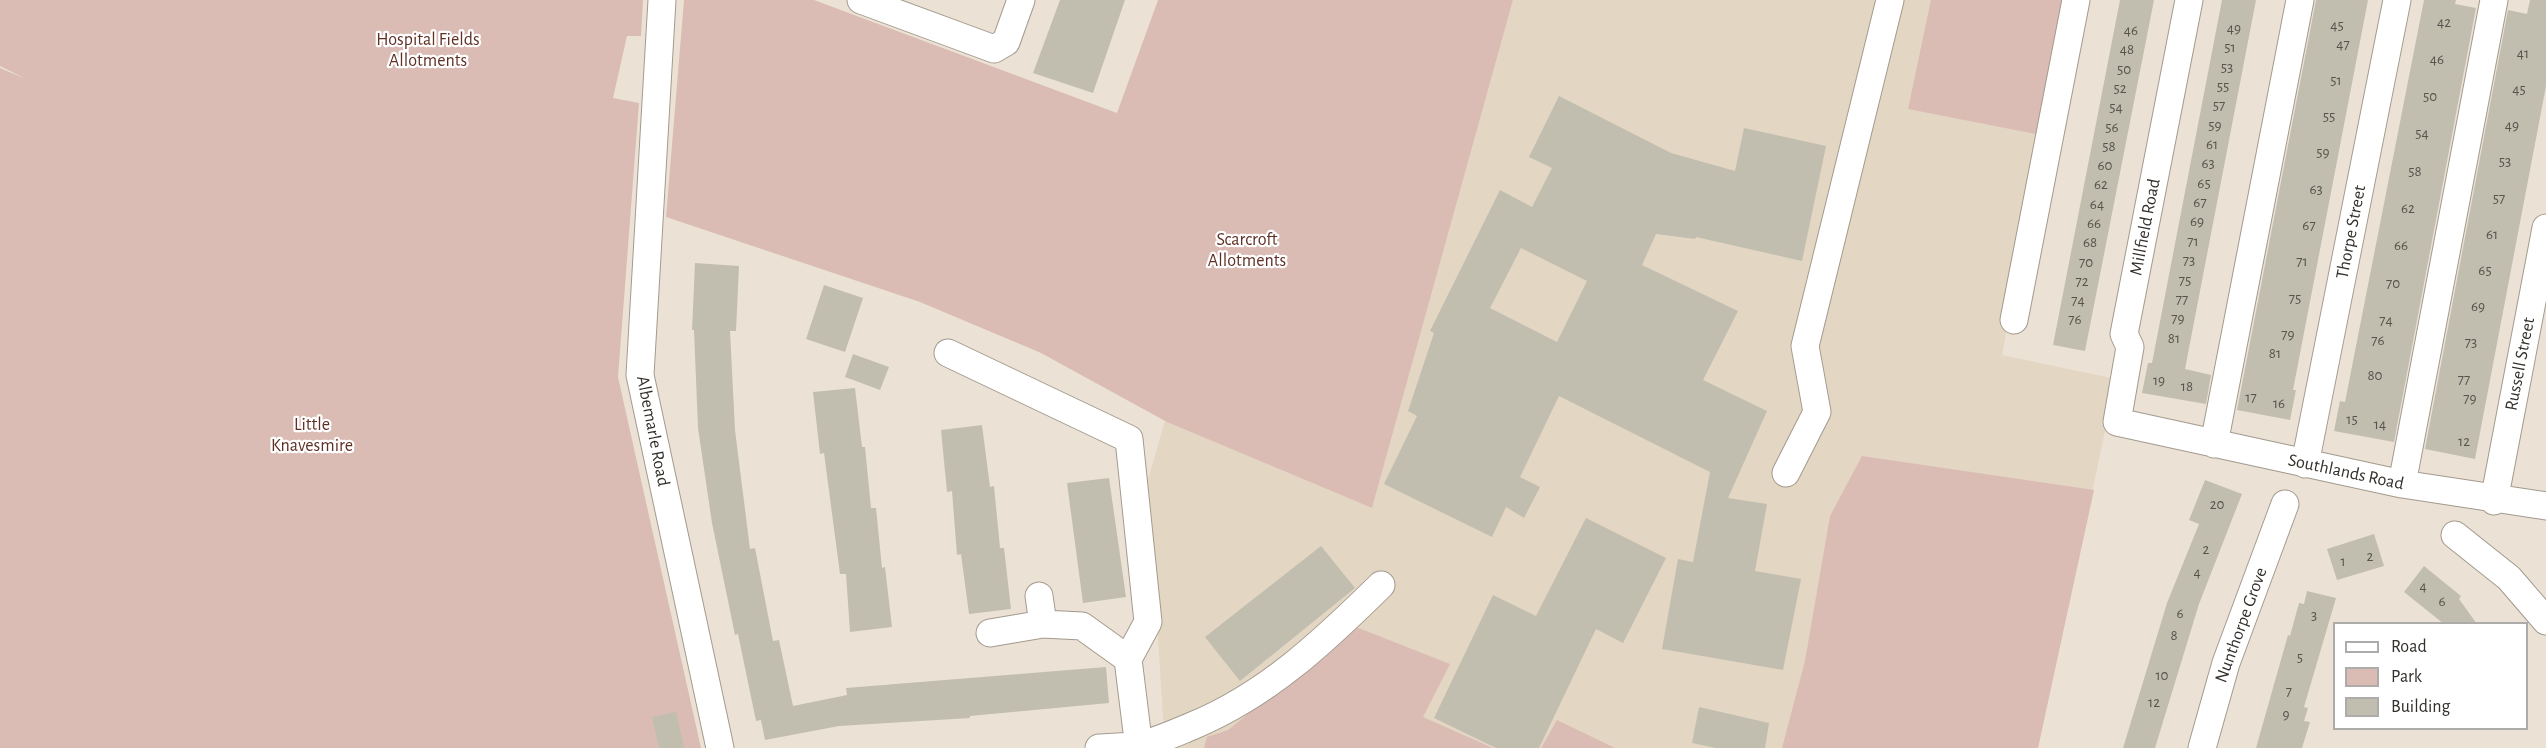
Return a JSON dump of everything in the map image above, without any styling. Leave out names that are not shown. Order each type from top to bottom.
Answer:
[{"type":"street","name":"Albemarle Road","points":[[663,0],[640,375],[720,748]]},
{"type":"street","points":[[861,0],[994,49],[1006,42],[1022,0]]},
{"type":"street","points":[[1786,473],[1817,412],[1805,346],[1890,0]]},
{"type":"street","points":[[2014,320],[2076,0]]},
{"type":"street","name":"Millfield Road","points":[[2147,429],[2117,422],[2130,347],[2124,334],[2189,0]]},
{"type":"street","points":[[2214,444],[2300,0]]},
{"type":"street","name":"Thorpe Street","points":[[2305,464],[2397,0]]},
{"type":"street","points":[[2402,484],[2494,0]]},
{"type":"street","name":"Russell Street","points":[[2494,501],[2546,228]]},
{"type":"street","points":[[948,353],[1129,439],[1148,622],[1128,659],[1139,747]]},
{"type":"street","name":"Southlands Road","points":[[2147,429],[2402,484],[2494,501],[2546,506]]},
{"type":"street","name":"Nunthorpe Grove","points":[[2202,748],[2226,663],[2285,504]]},
{"type":"street","points":[[2455,535],[2509,578],[2546,621]]},
{"type":"street","points":[[1099,748],[1139,747],[1221,714],[1277,680],[1318,646],[1381,585]]},
{"type":"street","points":[[1039,596],[1043,624]]},
{"type":"street","points":[[990,633],[1043,624],[1082,626],[1128,659]]},
{"type":"shaded area","points":[[1513,0],[2069,0],[2002,355],[2116,379],[2038,748],[1165,748],[1148,480],[1165,421],[1372,508]]},
{"type":"green space","name":"Little Knavesmire","points":[[0,0],[643,0],[641,36],[627,36],[613,98],[639,103],[618,377],[701,748],[0,748],[0,68],[26,79],[0,66]]},
{"type":"green space","name":"Scarcroft Allotments","points":[[684,0],[814,0],[1117,113],[1158,0],[1513,0],[1372,508],[1167,422],[1041,353],[920,302],[666,217]]},
{"type":"green space","points":[[1931,0],[2068,0],[2041,135],[1908,109]]},
{"type":"green space","points":[[1862,456],[2094,490],[2038,748],[1782,748],[1805,661],[1830,516]]},
{"type":"green space","points":[[1356,627],[1450,664],[1423,717],[1493,748],[1204,748],[1207,737],[1228,730]]},
{"type":"green space","points":[[1557,720],[1615,748],[1541,748]]},
{"type":"building","points":[[1060,0],[1125,0],[1093,93],[1033,73]]},
{"type":"building","points":[[2120,0],[2154,0],[2085,351],[2053,345]]},
{"type":"building","points":[[2222,0],[2256,0],[2185,369],[2211,375],[2206,404],[2142,393],[2148,363],[2152,363]]},
{"type":"building","points":[[2316,0],[2368,0],[2293,390],[2296,390],[2290,420],[2237,410]]},
{"type":"building","points":[[2424,0],[2456,0],[2455,4],[2476,8],[2394,442],[2334,431],[2340,401],[2345,402]]},
{"type":"building","points":[[2530,0],[2546,0],[2546,86],[2475,459],[2425,449],[2508,10],[2527,14]]},
{"type":"building","points":[[1559,96],[1671,153],[1735,171],[1744,128],[1826,146],[1802,261],[1696,237],[1695,239],[1656,234],[1642,265],[1738,311],[1703,380],[1767,411],[1728,498],[1767,504],[1755,571],[1801,579],[1783,670],[1662,649],[1678,559],[1693,562],[1710,472],[1559,396],[1520,477],[1540,487],[1524,518],[1506,507],[1492,537],[1384,484],[1417,416],[1408,411],[1434,333],[1430,331],[1500,190],[1532,207],[1552,168],[1529,157]],"holes":[[[1521,248],[1587,281],[1557,342],[1490,308]]]},
{"type":"building","points":[[695,263],[739,266],[736,331],[730,331],[735,430],[750,549],[755,548],[773,641],[779,640],[793,706],[847,695],[846,688],[1106,667],[1109,703],[970,716],[970,718],[839,726],[765,740],[761,720],[756,721],[738,634],[735,635],[712,523],[698,428],[694,330],[692,330]]},
{"type":"building","points":[[824,285],[863,298],[845,352],[806,339]]},
{"type":"building","points":[[853,354],[889,367],[880,390],[845,377]]},
{"type":"building","points":[[855,388],[862,447],[865,447],[871,508],[876,508],[882,568],[885,567],[892,627],[850,632],[846,574],[840,574],[824,453],[820,454],[813,392]]},
{"type":"building","points":[[982,425],[990,487],[994,486],[1000,548],[1004,548],[1011,609],[969,614],[961,554],[957,555],[952,491],[947,492],[941,430]]},
{"type":"building","points":[[1109,478],[1126,597],[1083,603],[1067,483]]},
{"type":"building","points":[[2205,480],[2242,494],[2199,604],[2155,748],[2123,748],[2167,603],[2199,524],[2189,520]]},
{"type":"building","points":[[1586,518],[1666,558],[1623,643],[1596,629],[1539,748],[1496,748],[1434,718],[1493,595],[1536,616]]},
{"type":"building","points":[[2374,534],[2384,566],[2337,580],[2327,549]]},
{"type":"building","points":[[1321,546],[1355,588],[1240,681],[1205,637]]},
{"type":"building","points":[[2424,566],[2461,596],[2459,599],[2476,622],[2442,622],[2404,592]]},
{"type":"building","points":[[2307,591],[2336,598],[2304,707],[2308,708],[2304,721],[2310,722],[2302,748],[2256,748],[2288,635],[2290,636],[2299,603],[2304,604]]},
{"type":"building","points":[[1699,707],[1769,723],[1765,748],[1716,748],[1692,743]]},
{"type":"building","points":[[676,712],[684,748],[659,748],[652,717]]},
{"type":"park label","name":"Hospital Fields Allotments","points":[[428,50]]}]
